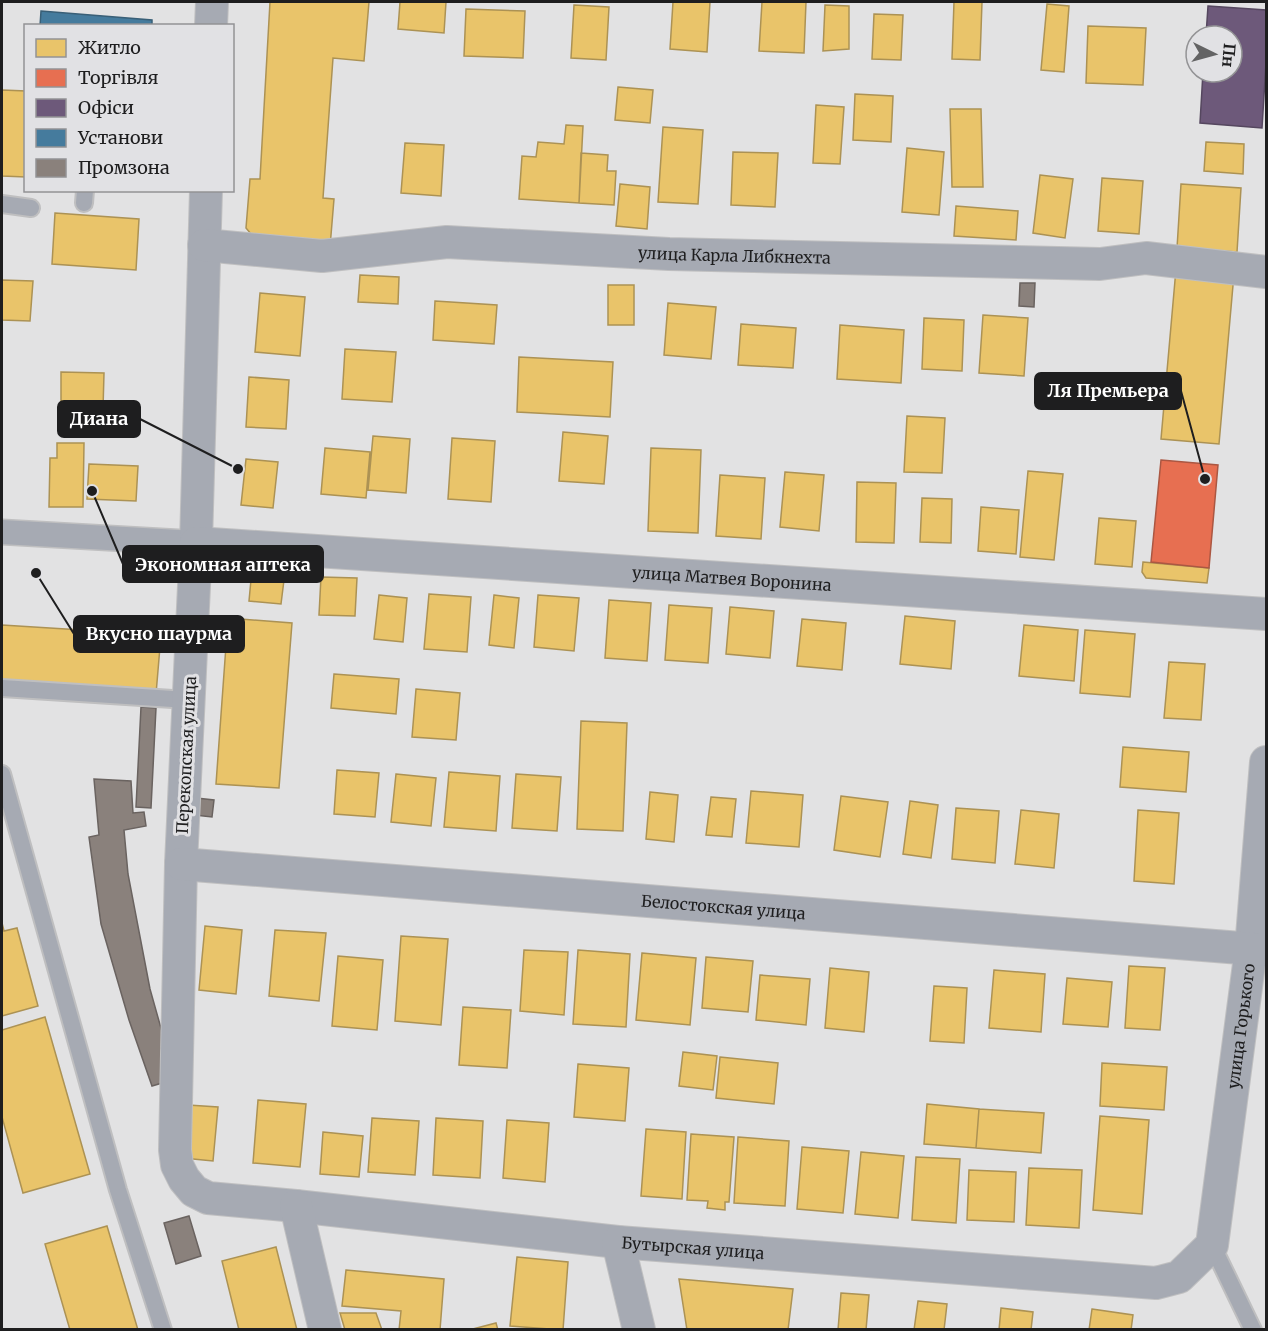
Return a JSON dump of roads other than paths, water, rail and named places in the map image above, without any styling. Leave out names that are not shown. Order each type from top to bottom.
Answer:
[{"type":"street","points":[[211,24],[212,2]]},
{"type":"street","name":"Перекопская улица","points":[[206,192],[196,543],[181,864],[175,1150],[177,1165],[183,1179],[195,1191],[208,1198]]},
{"type":"street","name":"улица Карла Либкнехта","points":[[204,245],[322,256],[447,242],[669,254],[1088,264],[1146,258],[1266,272]]},
{"type":"street","points":[[2,532],[196,543]]},
{"type":"street","name":"улица Матвея Воронина","points":[[196,543],[1266,614]]},
{"type":"street","name":"улица Горького","points":[[1212,1245],[1259,950],[1266,762]]},
{"type":"street","name":"Белостокская улица","points":[[181,864],[1259,950]]},
{"type":"street","name":"Бутырская улица","points":[[208,1198],[618,1242],[1156,1283],[1179,1277],[1212,1245]]},
{"type":"street","points":[[296,1206],[325,1329]]},
{"type":"street","points":[[618,1242],[639,1329]]},
{"type":"lane","points":[[2,204],[31,208]]},
{"type":"lane","points":[[2,688],[188,700]]},
{"type":"lane","points":[[2,774],[118,1190],[163,1329]]},
{"type":"lane","points":[[1212,1245],[1253,1329]]},
{"type":"place","name":"Диана","points":[[238,469]]},
{"type":"place","name":"Ля Премьера","points":[[1205,479]]},
{"type":"place","name":"Экономная аптека","points":[[92,491]]},
{"type":"place","name":"Вкусно шаурма","points":[[36,573]]}]
